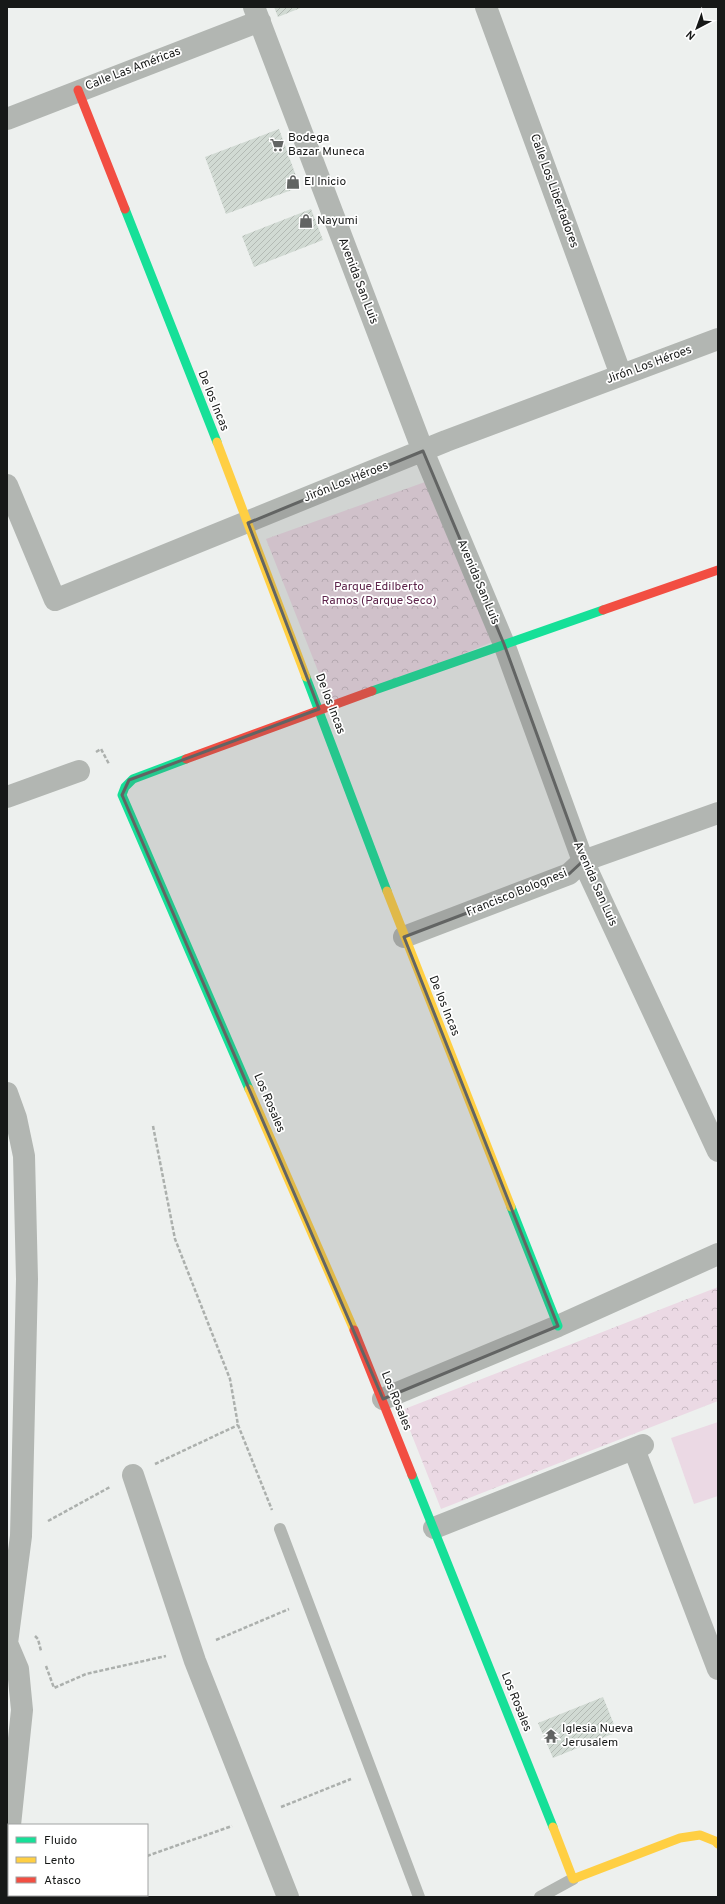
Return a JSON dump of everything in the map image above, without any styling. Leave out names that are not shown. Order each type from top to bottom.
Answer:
[{"type":"street","name":"Calle Los Libertadores","points":[[486,7],[621,375]]},
{"type":"street","name":"Calle Las Américas","points":[[7,119],[257,14]]},
{"type":"street","name":"Avenida San Luis","points":[[257,14],[423,451],[504,644],[583,861],[718,1151]]},
{"type":"street","name":"De los Incas","points":[[78,90],[248,523],[404,937],[558,1326]]},
{"type":"street","name":"Jirón Los Héroes","points":[[15,527],[55,600],[423,451],[718,339]]},
{"type":"street","points":[[7,485],[15,527]]},
{"type":"street","points":[[319,709],[718,570]]},
{"type":"street","name":"Los Rosales","points":[[319,709],[129,780],[124,786],[122,795],[383,1399],[573,1879]]},
{"type":"street","points":[[7,797],[79,771]]},
{"type":"street","name":"Francisco Bolognesi","points":[[404,937],[569,874],[583,861],[718,813]]},
{"type":"street","points":[[7,1093],[16,1118],[24,1156],[27,1279],[22,1536],[7,1643],[18,1669],[22,1710],[10,1824]]},
{"type":"street","points":[[383,1399],[558,1326],[718,1254]]},
{"type":"street","points":[[434,1528],[638,1447],[718,1669]]},
{"type":"street","points":[[133,1475],[195,1661],[288,1897]]},
{"type":"street","points":[[573,1879],[680,1838],[700,1835],[715,1841],[718,1844]]},
{"type":"street","points":[[7,1860],[8,1850]]},
{"type":"lane","points":[[280,1529],[419,1897]]},
{"type":"lane","points":[[540,1897],[573,1879]]},
{"type":"path","points":[[153,1126],[175,1239],[230,1378],[238,1425],[280,1529]]},
{"type":"path","points":[[44,1660],[54,1688],[86,1674],[192,1651],[307,1601]]},
{"type":"path","points":[[11,1611],[38,1639],[42,1653]]},
{"type":"highlighted area","points":[[423,451],[504,644],[583,861],[569,874],[404,937],[558,1326],[383,1399],[122,795],[129,780],[319,709],[248,523]]},
{"type":"green space","name":"Parque Edilberto Ramos (Parque Seco)","points":[[425,482],[492,642],[333,709],[266,539]]},
{"type":"green space","points":[[718,1287],[718,1401],[441,1509],[402,1410]]},
{"type":"green space","points":[[718,1422],[718,1496],[694,1504],[671,1438]]},
{"type":"building","points":[[274,7],[303,7],[278,17]]},
{"type":"building","points":[[279,129],[300,187],[226,214],[205,157]]},
{"type":"building","points":[[311,209],[323,240],[254,267],[242,236]]},
{"type":"building","points":[[603,1697],[617,1732],[553,1758],[538,1723]]},
{"type":"traffic: fast","points":[[125,209],[217,442]]},
{"type":"traffic: fast","points":[[372,691],[603,610]]},
{"type":"traffic: fast","points":[[306,677],[387,891]]},
{"type":"traffic: fast","points":[[186,759],[133,779],[125,787],[122,795],[249,1089]]},
{"type":"traffic: fast","points":[[511,1207],[558,1326]]},
{"type":"traffic: fast","points":[[412,1475],[553,1827]]},
{"type":"traffic: slow","points":[[217,442],[306,677]]},
{"type":"traffic: slow","points":[[387,891],[511,1207]]},
{"type":"traffic: slow","points":[[249,1089],[354,1330]]},
{"type":"traffic: slow","points":[[553,1827],[573,1879],[680,1838],[700,1835],[715,1841],[718,1844]]},
{"type":"traffic: jam","points":[[78,90],[125,209]]},
{"type":"traffic: jam","points":[[603,610],[718,570]]},
{"type":"traffic: jam","points":[[186,759],[372,691]]},
{"type":"traffic: jam","points":[[354,1330],[412,1475]]},
{"type":"place","name":"Bodega Bazar Muneca","points":[[277,145]]},
{"type":"place","name":"El Inicio","points":[[293,182]]},
{"type":"place","name":"Nayumi","points":[[306,221]]},
{"type":"place","name":"Iglesia Nueva Jerusalem","points":[[551,1736]]}]
